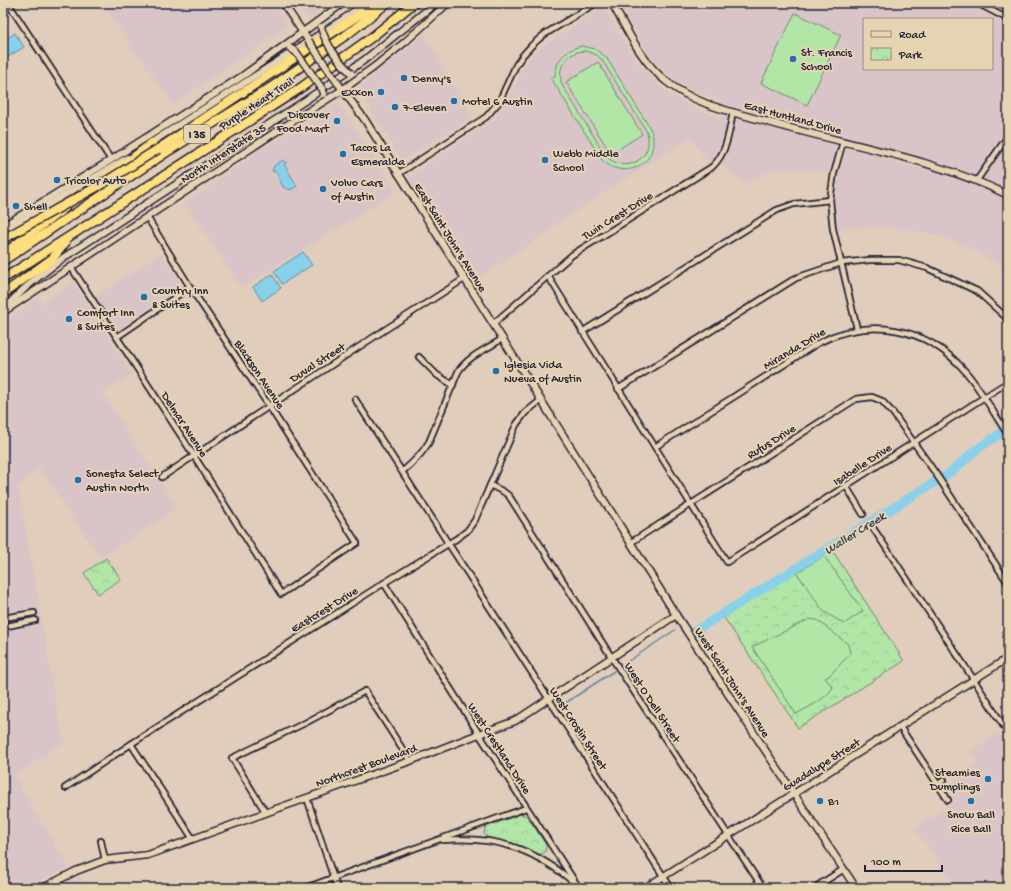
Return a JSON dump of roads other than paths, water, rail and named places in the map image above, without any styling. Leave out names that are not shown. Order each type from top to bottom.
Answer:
[{"type":"highway","points":[[3,240],[102,184],[158,149],[377,3]]},
{"type":"highway","name":"Purple Heart Trail","points":[[3,261],[170,150],[270,88],[349,33],[387,3]]},
{"type":"highway","name":"Purple Heart Trail","points":[[3,280],[299,89],[372,37],[414,3]]},
{"type":"highway","points":[[3,254],[152,143]]},
{"type":"highway","points":[[3,294],[53,258],[68,239]]},
{"type":"street","points":[[8,3],[111,160]]},
{"type":"street","name":"East Saint John's Avenue","points":[[283,3],[342,90],[365,120],[595,487]]},
{"type":"street","points":[[3,228],[244,75],[302,31],[343,3]]},
{"type":"street","points":[[3,228],[34,214],[152,143],[346,18],[365,3]]},
{"type":"street","points":[[3,312],[15,297],[66,256],[306,100],[363,61],[436,3]]},
{"type":"street","name":"North Interstate 35","points":[[3,312],[147,216],[342,90],[405,42],[448,3]]},
{"type":"street","points":[[398,174],[486,117],[499,102],[516,66],[533,44],[545,34],[596,3]]},
{"type":"street","name":"East Huntland Drive","points":[[612,3],[627,31],[648,63],[661,77],[674,87],[696,100],[733,112],[948,170],[977,180],[1008,195]]},
{"type":"street","points":[[977,3],[1008,19]]},
{"type":"street","points":[[997,3],[1008,8]]},
{"type":"street","points":[[325,16],[321,27],[322,34],[351,74],[360,76]]},
{"type":"street","points":[[282,47],[290,48],[296,52],[323,90],[324,94],[321,104]]},
{"type":"street","name":"Twin Crest Drive","points":[[493,324],[572,255],[712,167],[721,156],[726,145],[733,112]]},
{"type":"street","points":[[977,180],[1008,136]]},
{"type":"street","points":[[843,142],[834,173],[830,200],[833,229],[856,330]]},
{"type":"street","points":[[582,332],[777,210],[794,204],[830,200]]},
{"type":"street","name":"Blackson Avenue","points":[[147,216],[190,287],[357,543],[281,594]]},
{"type":"street","points":[[618,389],[796,278],[841,263],[870,260],[899,260],[927,268],[977,291],[1008,319]]},
{"type":"street","name":"Delmar Avenue","points":[[71,267],[194,456],[281,594]]},
{"type":"street","points":[[548,276],[690,504]]},
{"type":"street","name":"Duval Street","points":[[162,477],[382,331],[464,279]]},
{"type":"street","points":[[117,337],[190,287]]},
{"type":"street","name":"Miranda Drive","points":[[655,447],[818,343],[836,335],[856,330],[875,328],[892,329],[909,333],[924,339],[951,356],[966,372],[1007,433]]},
{"type":"street","points":[[403,471],[415,462],[429,442],[458,372],[465,363],[502,339]]},
{"type":"street","points":[[419,357],[437,375],[453,385]]},
{"type":"street","name":"Isabelle Drive","points":[[690,504],[727,562],[1008,382]]},
{"type":"street","name":"Rufus Drive","points":[[630,542],[856,399],[872,397],[882,401],[893,413],[940,480],[1008,583]]},
{"type":"street","name":"West Croslin Street","points":[[355,399],[403,471],[671,888]]},
{"type":"street","name":"Eastcrest Drive","points":[[65,788],[131,744],[456,539],[473,525],[516,425],[525,413],[541,400]]},
{"type":"street","name":"West O Dell Street","points":[[490,485],[509,496],[612,658],[762,888]]},
{"type":"street","points":[[846,486],[863,514]]},
{"type":"street","name":"West Saint John's Avenue","points":[[595,487],[676,615],[856,888]]},
{"type":"street","points":[[873,528],[1008,733]]},
{"type":"street","name":"West Crestland Drive","points":[[384,584],[526,808],[579,888]]},
{"type":"street","points":[[3,618],[34,613]]},
{"type":"street","name":"Northcrest Boulevard","points":[[43,888],[76,871],[105,860],[148,855],[410,761],[515,721],[676,615]]},
{"type":"street","points":[[3,627],[35,620]]},
{"type":"street","name":"Guadalupe Street","points":[[645,888],[1008,658]]},
{"type":"street","points":[[266,813],[232,758],[305,723],[365,691],[410,761]]},
{"type":"street","points":[[900,727],[948,800]]},
{"type":"street","points":[[131,744],[193,839]]},
{"type":"street","points":[[938,784],[944,780]]},
{"type":"street","points":[[307,798],[338,888]]},
{"type":"street","points":[[305,888],[526,808]]},
{"type":"street","points":[[437,840],[477,839],[514,846],[543,860],[576,883]]},
{"type":"street","points":[[101,841],[105,860]]},
{"type":"street","points":[[814,888],[844,869]]},
{"type":"water","points":[[15,33],[24,47],[3,59],[3,41]]},
{"type":"water","points":[[283,160],[287,162],[284,164],[297,186],[291,190],[283,187],[276,172],[272,171],[274,166]]},
{"type":"water","points":[[303,252],[312,265],[282,284],[274,271]]},
{"type":"water","points":[[272,274],[281,288],[262,301],[253,287]]},
{"type":"waterway","name":"Waller Creek","points":[[695,631],[951,472],[976,450],[1008,428]]},
{"type":"waterway","name":"Waller Creek","points":[[624,664],[675,630]]},
{"type":"waterway","name":"Waller Creek","points":[[564,704],[614,671]]},
{"type":"place","name":"St. Francis School","points":[[793,59]]},
{"type":"place","name":"Denny's","points":[[404,78]]},
{"type":"place","name":"Exxon","points":[[381,92]]},
{"type":"place","name":"Motel 6 Austin","points":[[454,101]]},
{"type":"place","name":"7-Eleven","points":[[395,107]]},
{"type":"place","name":"Discover Food Mart","points":[[337,121]]},
{"type":"place","name":"Tacos La Esmeralda","points":[[343,154]]},
{"type":"place","name":"Webb Middle School","points":[[545,160]]},
{"type":"place","name":"Tricolor Auto","points":[[57,180]]},
{"type":"place","name":"Volvo Cars of Austin","points":[[323,189]]},
{"type":"place","name":"Shell","points":[[16,206]]},
{"type":"place","name":"Country Inn & Suites","points":[[144,297]]},
{"type":"place","name":"Comfort Inn & Suites","points":[[69,319]]},
{"type":"place","name":"Iglesia Vida Nueva of Austin","points":[[496,371]]},
{"type":"place","name":"Sonesta Select Austin North","points":[[78,480]]},
{"type":"place","name":"Steamies Dumplings","points":[[988,779]]},
{"type":"place","name":"B1","points":[[820,801]]},
{"type":"place","name":"Snow Ball Rice Ball","points":[[971,801]]}]
